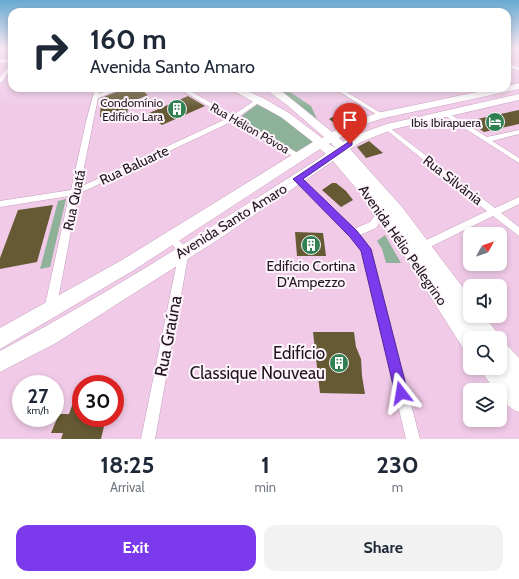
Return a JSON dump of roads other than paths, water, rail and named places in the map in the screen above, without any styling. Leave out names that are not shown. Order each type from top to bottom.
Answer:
[{"type":"main road","name":"Avenida Hélio Pellegrino","points":[[241,92],[259,100],[332,146],[372,179],[392,203],[463,303]]},
{"type":"main road","name":"Avenida Hélio Pellegrino","points":[[276,92],[286,98],[332,146],[383,210],[463,332]]},
{"type":"main road","name":"Avenida Santo Amaro","points":[[0,362],[49,336],[298,179],[332,146],[361,122],[382,115],[491,92]]},
{"type":"main road","points":[[259,100],[273,94],[286,98]]},
{"type":"main road","name":"Avenida Santo Amaro","points":[[0,339],[50,311],[171,238],[298,156],[386,127],[519,97]]},
{"type":"main road","points":[[477,323],[484,331]]},
{"type":"main road","points":[[507,360],[519,374]]},
{"type":"main road","points":[[497,375],[519,401]]},
{"type":"street","points":[[0,81],[8,68]]},
{"type":"street","name":"Rua Quatá","points":[[50,311],[76,192],[89,122],[97,92]]},
{"type":"street","name":"Rua Hélion Póvoa","points":[[187,92],[298,156]]},
{"type":"street","points":[[343,92],[382,115]]},
{"type":"street","name":"Rua Baluarte","points":[[0,204],[76,192],[233,118],[259,100]]},
{"type":"street","points":[[446,114],[519,161]]},
{"type":"street","name":"Rua Silvânia","points":[[386,127],[519,232]]},
{"type":"street","points":[[486,140],[519,132]]},
{"type":"street","points":[[298,179],[354,234],[363,245],[368,255],[413,439]]},
{"type":"street","points":[[423,246],[519,200]]},
{"type":"street","points":[[354,234],[373,225],[383,210]]},
{"type":"street","points":[[171,238],[184,251]]},
{"type":"street","name":"Rua Graúna","points":[[148,439],[184,251]]},
{"type":"place","name":"Condomínio Edifício Lara","points":[[177,109]]},
{"type":"place","name":"Ibis Ibirapuera","points":[[495,122]]},
{"type":"place","name":"Edifício Cortina D'Ampezzo","points":[[311,245]]},
{"type":"place","name":"Edifício Classique Nouveau","points":[[339,363]]}]
